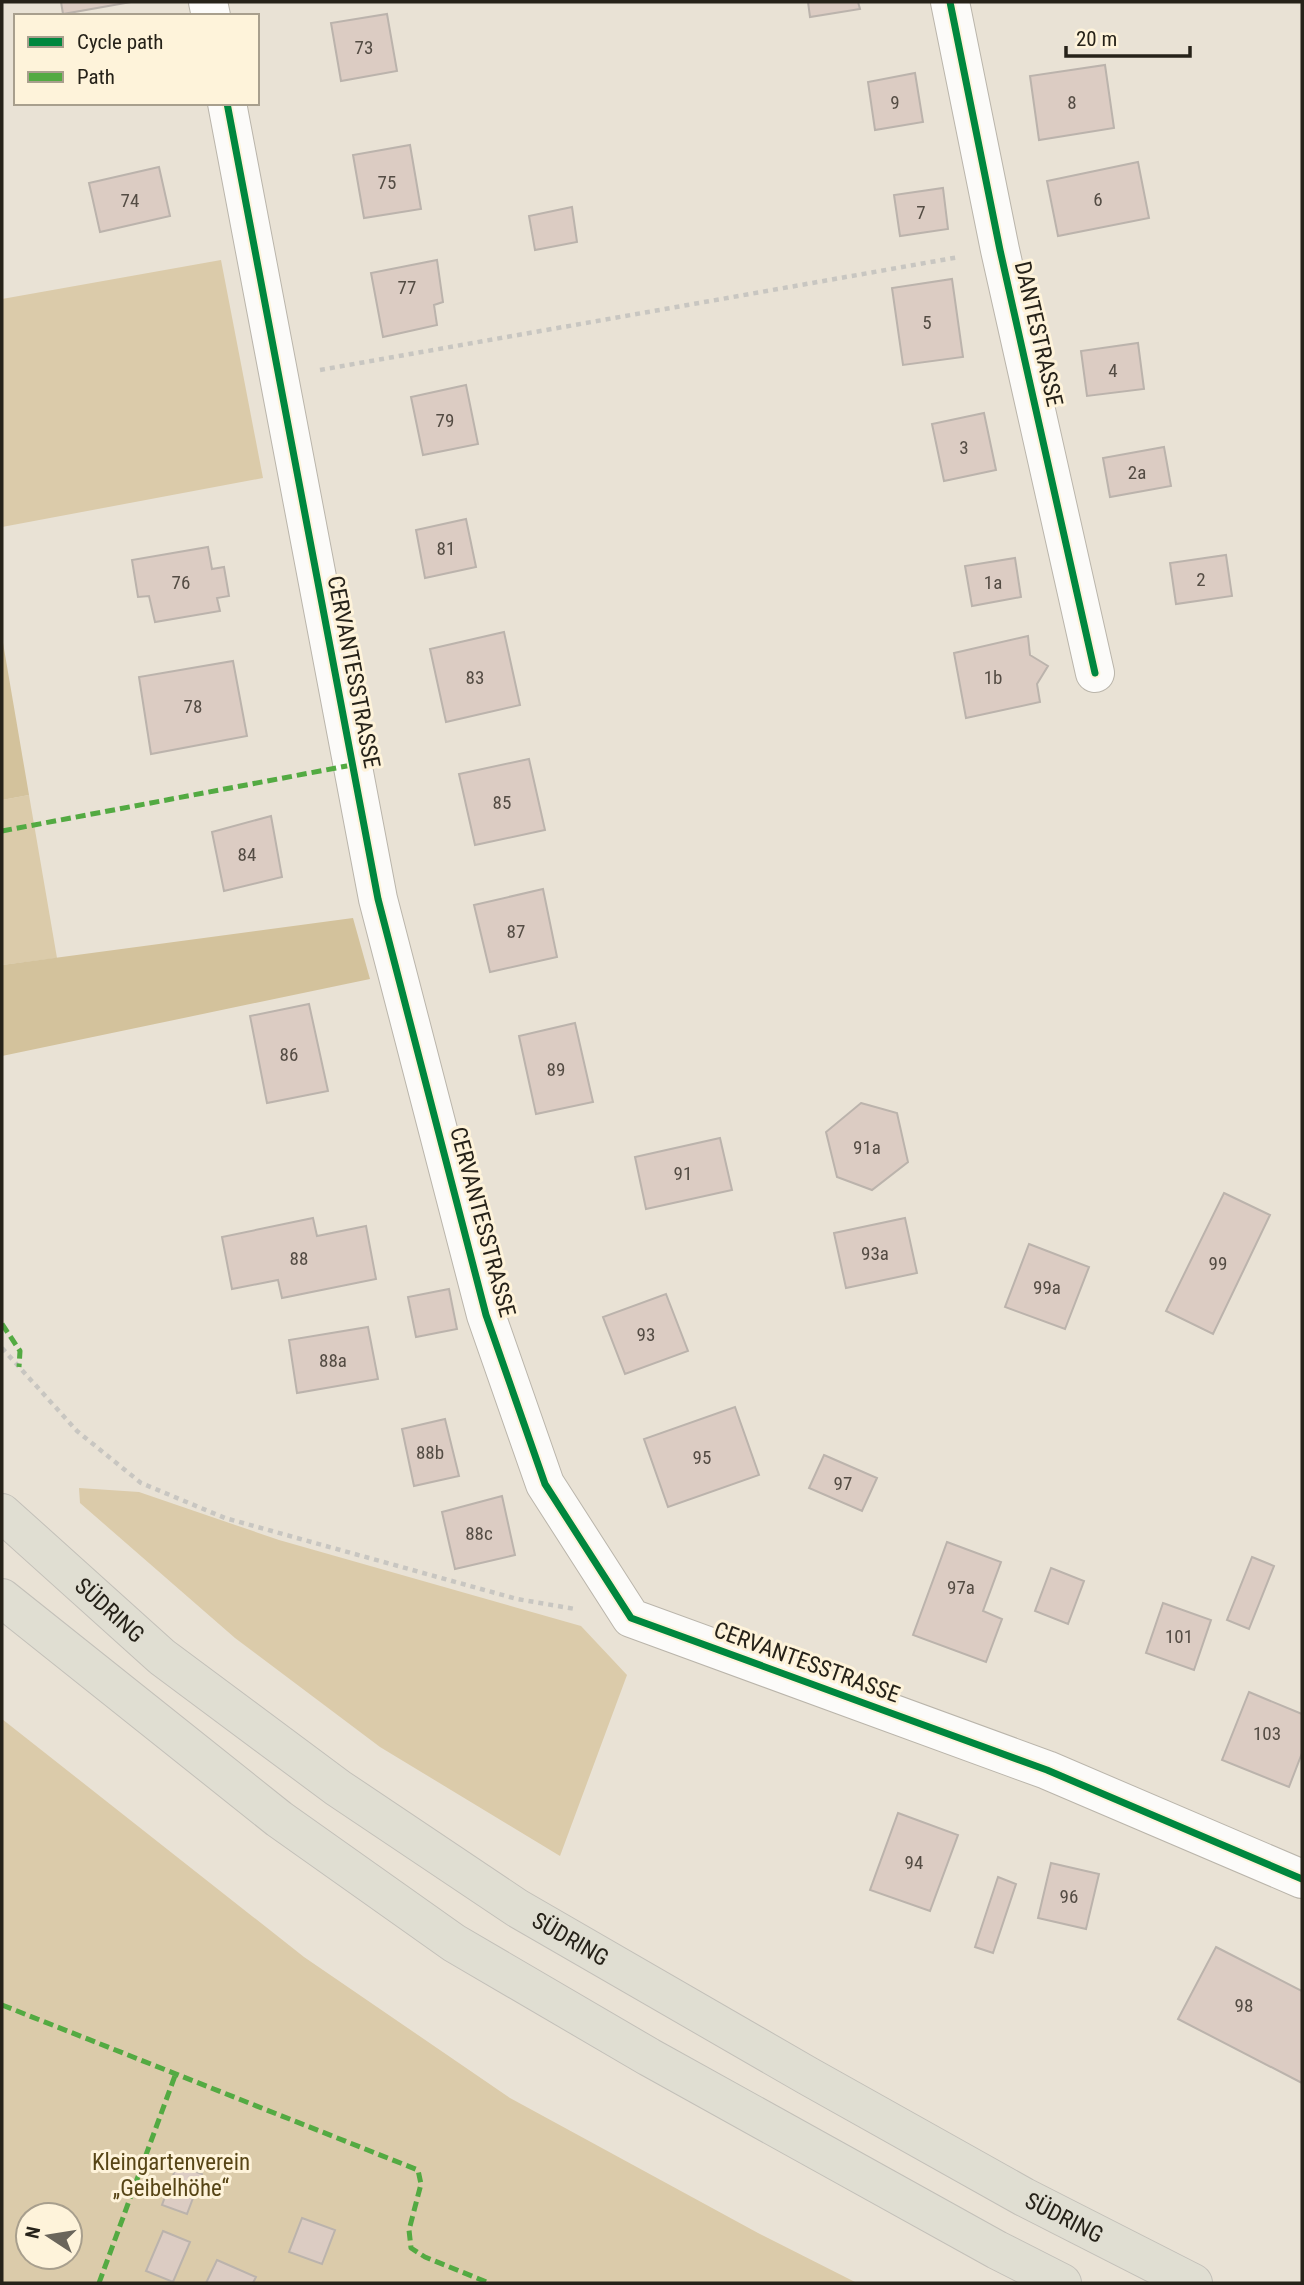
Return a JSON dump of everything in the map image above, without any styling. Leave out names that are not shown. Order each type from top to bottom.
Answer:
[{"type":"main road","name":"SÜDRING","points":[[2,1513],[162,1657],[338,1788],[517,1908],[820,2083],[1000,2183],[1194,2283]]},
{"type":"main road","points":[[2,1598],[279,1819],[454,1943],[649,2057],[985,2244],[1062,2283]]},
{"type":"street","name":"DANTESTRASSE","points":[[950,2],[1000,250],[1095,673]]},
{"type":"street","name":"CERVANTESSTRASSE","points":[[227,105],[378,899],[486,1315],[545,1484],[631,1618],[1047,1770],[1302,1879]]},
{"type":"path","points":[[278,378],[1000,250]]},
{"type":"path","points":[[2,1348],[77,1431],[141,1483],[225,1518],[517,1599],[631,1618]]},
{"type":"green space","points":[[221,260],[263,478],[2,527],[2,299]]},
{"type":"green space","points":[[29,795],[57,958],[2,965],[2,800]]},
{"type":"green space","points":[[79,1488],[139,1492],[279,1540],[581,1626],[627,1675],[560,1856],[380,1747],[235,1638],[80,1503]]},
{"type":"green space","name":"Kleingartenverein „Geibelhöhe“","points":[[2,1719],[304,1957],[510,2098],[758,2233],[857,2283],[2,2283]]},
{"type":"shaded area","points":[[2,637],[29,795],[2,800]]},
{"type":"shaded area","points":[[353,918],[370,979],[2,1056],[2,965]]},
{"type":"building","points":[[61,2],[131,2],[63,14]]},
{"type":"building","points":[[808,2],[858,2],[860,9],[810,17]]},
{"type":"building","points":[[387,14],[397,71],[341,81],[331,23]]},
{"type":"building","points":[[1105,65],[1114,128],[1039,140],[1030,76]]},
{"type":"building","points":[[915,73],[923,122],[875,130],[868,82]]},
{"type":"building","points":[[410,145],[421,209],[364,218],[353,155]]},
{"type":"building","points":[[1138,162],[1149,218],[1058,236],[1047,181]]},
{"type":"building","points":[[159,167],[170,216],[100,232],[89,183]]},
{"type":"building","points":[[943,188],[948,229],[900,236],[894,195]]},
{"type":"building","points":[[572,207],[577,242],[535,250],[529,216]]},
{"type":"building","points":[[437,260],[443,302],[434,305],[437,325],[383,337],[371,273]]},
{"type":"building","points":[[952,279],[963,357],[903,365],[892,288]]},
{"type":"building","points":[[1138,343],[1144,389],[1087,396],[1081,351]]},
{"type":"building","points":[[466,385],[478,444],[423,455],[411,397]]},
{"type":"building","points":[[984,413],[996,470],[944,481],[932,424]]},
{"type":"building","points":[[1164,447],[1171,486],[1110,497],[1103,458]]},
{"type":"building","points":[[466,519],[476,567],[425,578],[416,530]]},
{"type":"building","points":[[208,547],[212,569],[224,567],[229,596],[217,598],[220,611],[155,622],[149,596],[138,597],[132,560]]},
{"type":"building","points":[[1226,555],[1232,596],[1176,604],[1170,563]]},
{"type":"building","points":[[1015,558],[1021,597],[972,606],[965,566]]},
{"type":"building","points":[[504,632],[520,705],[446,722],[430,649]]},
{"type":"building","points":[[1028,636],[1030,655],[1048,666],[1037,684],[1040,702],[966,718],[954,653]]},
{"type":"building","points":[[233,661],[247,736],[151,754],[139,677]]},
{"type":"building","points":[[529,759],[545,830],[475,845],[459,774]]},
{"type":"building","points":[[271,816],[282,877],[224,891],[212,832]]},
{"type":"building","points":[[543,889],[557,957],[490,972],[474,905]]},
{"type":"building","points":[[309,1004],[328,1091],[267,1103],[250,1016]]},
{"type":"building","points":[[575,1023],[593,1102],[536,1114],[519,1036]]},
{"type":"building","points":[[861,1103],[897,1113],[908,1162],[872,1190],[837,1177],[826,1132]]},
{"type":"building","points":[[720,1138],[732,1190],[646,1209],[635,1157]]},
{"type":"building","points":[[1224,1193],[1270,1215],[1213,1334],[1166,1311]]},
{"type":"building","points":[[313,1218],[317,1236],[366,1226],[376,1279],[282,1298],[278,1280],[232,1289],[222,1237]]},
{"type":"building","points":[[905,1218],[917,1273],[846,1288],[834,1233]]},
{"type":"building","points":[[1029,1244],[1089,1267],[1065,1329],[1005,1307]]},
{"type":"building","points":[[449,1289],[457,1329],[416,1337],[408,1297]]},
{"type":"building","points":[[666,1294],[688,1351],[625,1374],[603,1317]]},
{"type":"building","points":[[368,1327],[378,1379],[297,1393],[289,1340]]},
{"type":"building","points":[[735,1407],[759,1475],[668,1507],[644,1439]]},
{"type":"building","points":[[445,1419],[459,1476],[414,1486],[402,1429]]},
{"type":"building","points":[[824,1455],[877,1478],[862,1511],[809,1488]]},
{"type":"building","points":[[502,1496],[515,1555],[455,1569],[442,1512]]},
{"type":"building","points":[[947,1542],[1001,1562],[983,1611],[1002,1619],[986,1662],[913,1635]]},
{"type":"building","points":[[1252,1557],[1274,1566],[1249,1629],[1227,1620]]},
{"type":"building","points":[[1051,1568],[1084,1581],[1068,1624],[1035,1611]]},
{"type":"building","points":[[1163,1603],[1211,1620],[1194,1670],[1146,1653]]},
{"type":"building","points":[[1249,1692],[1302,1714],[1302,1753],[1289,1787],[1222,1760]]},
{"type":"building","points":[[898,1813],[958,1835],[930,1911],[870,1890]]},
{"type":"building","points":[[1051,1863],[1099,1874],[1086,1929],[1038,1918]]},
{"type":"building","points":[[998,1877],[1016,1884],[993,1953],[975,1947]]},
{"type":"building","points":[[1216,1947],[1302,1991],[1302,2083],[1178,2019]]},
{"type":"building","points":[[177,2165],[202,2174],[187,2214],[162,2205]]},
{"type":"building","points":[[302,2218],[335,2230],[322,2264],[289,2252]]},
{"type":"building","points":[[163,2231],[190,2242],[173,2282],[146,2271]]},
{"type":"building","points":[[217,2260],[256,2277],[253,2283],[206,2283]]},
{"type":"marked path","points":[[2,831],[352,765]]},
{"type":"marked path","points":[[2,1324],[20,1351],[19,1367]]},
{"type":"marked path","points":[[2,2005],[418,2170],[421,2184],[409,2230],[411,2248],[425,2257],[489,2283]]},
{"type":"marked path","points":[[99,2283],[176,2073]]},
{"type":"cycle path","points":[[950,2],[1000,250],[1095,673]]},
{"type":"cycle path","points":[[227,105],[378,899],[486,1315],[545,1484],[631,1618],[1047,1770],[1302,1879]]}]
